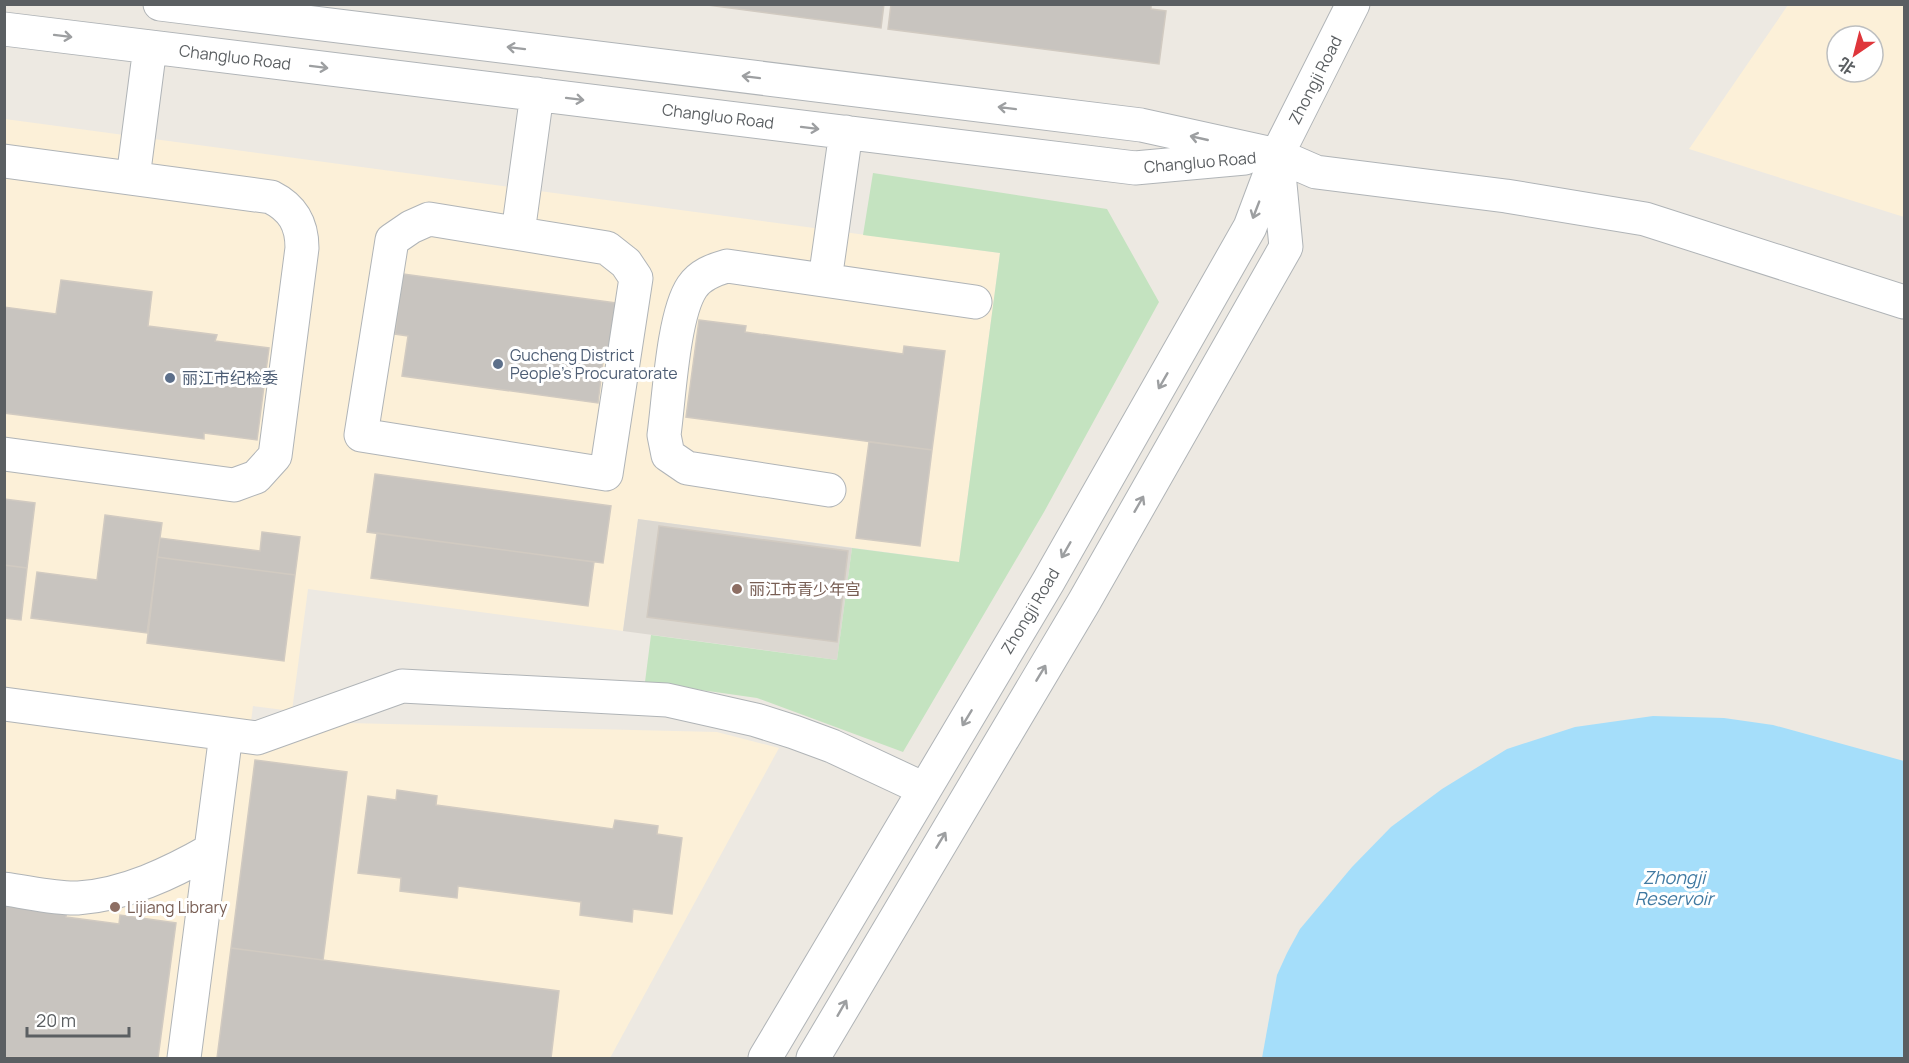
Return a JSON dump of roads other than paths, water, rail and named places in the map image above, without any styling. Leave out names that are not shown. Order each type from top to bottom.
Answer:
[{"type":"street","name":"Changluo Road","points":[[160,4],[301,13],[1141,125],[1277,155]]},
{"type":"street","name":"Zhongji Road","points":[[765,1059],[1048,582],[1250,227],[1277,155],[1353,4]]},
{"type":"street","name":"Changluo Road","points":[[4,29],[1136,168],[1277,155]]},
{"type":"street","points":[[123,177],[140,46]]},
{"type":"street","points":[[518,233],[537,94]]},
{"type":"street","points":[[825,280],[846,132]]},
{"type":"street","points":[[813,1059],[1084,602],[1286,247],[1277,155],[1316,172],[1506,196],[1645,219],[1905,302]]},
{"type":"street","points":[[4,161],[271,197],[287,207],[298,222],[302,248],[275,456],[256,477],[234,485],[4,454]]},
{"type":"street","points":[[429,219],[518,233],[607,248],[626,262],[636,278],[606,474],[362,435],[392,240],[411,226],[429,219]]},
{"type":"street","points":[[829,490],[687,468],[668,455],[664,435],[682,306],[693,285],[702,276],[727,266],[975,302]]},
{"type":"street","points":[[4,704],[257,738],[402,686],[667,700],[745,717],[794,732],[832,746],[924,789]]},
{"type":"street","points":[[184,1059],[226,734]]},
{"type":"street","points":[[4,889],[76,898],[106,893],[136,885],[188,863],[211,850]]},
{"type":"water","name":"Zhongji Reservoir","points":[[1653,716],[1724,718],[1773,725],[1904,761],[1904,1058],[1262,1058],[1277,975],[1300,929],[1352,867],[1391,827],[1442,789],[1507,749],[1575,727]]},
{"type":"place","name":"Gucheng District People's Procuratorate","points":[[498,364]]},
{"type":"place","name":"丽江市纪检委","points":[[170,378]]},
{"type":"place","name":"丽江市青少年宫","points":[[737,589]]},
{"type":"place","name":"Lijiang Library","points":[[115,907]]}]
